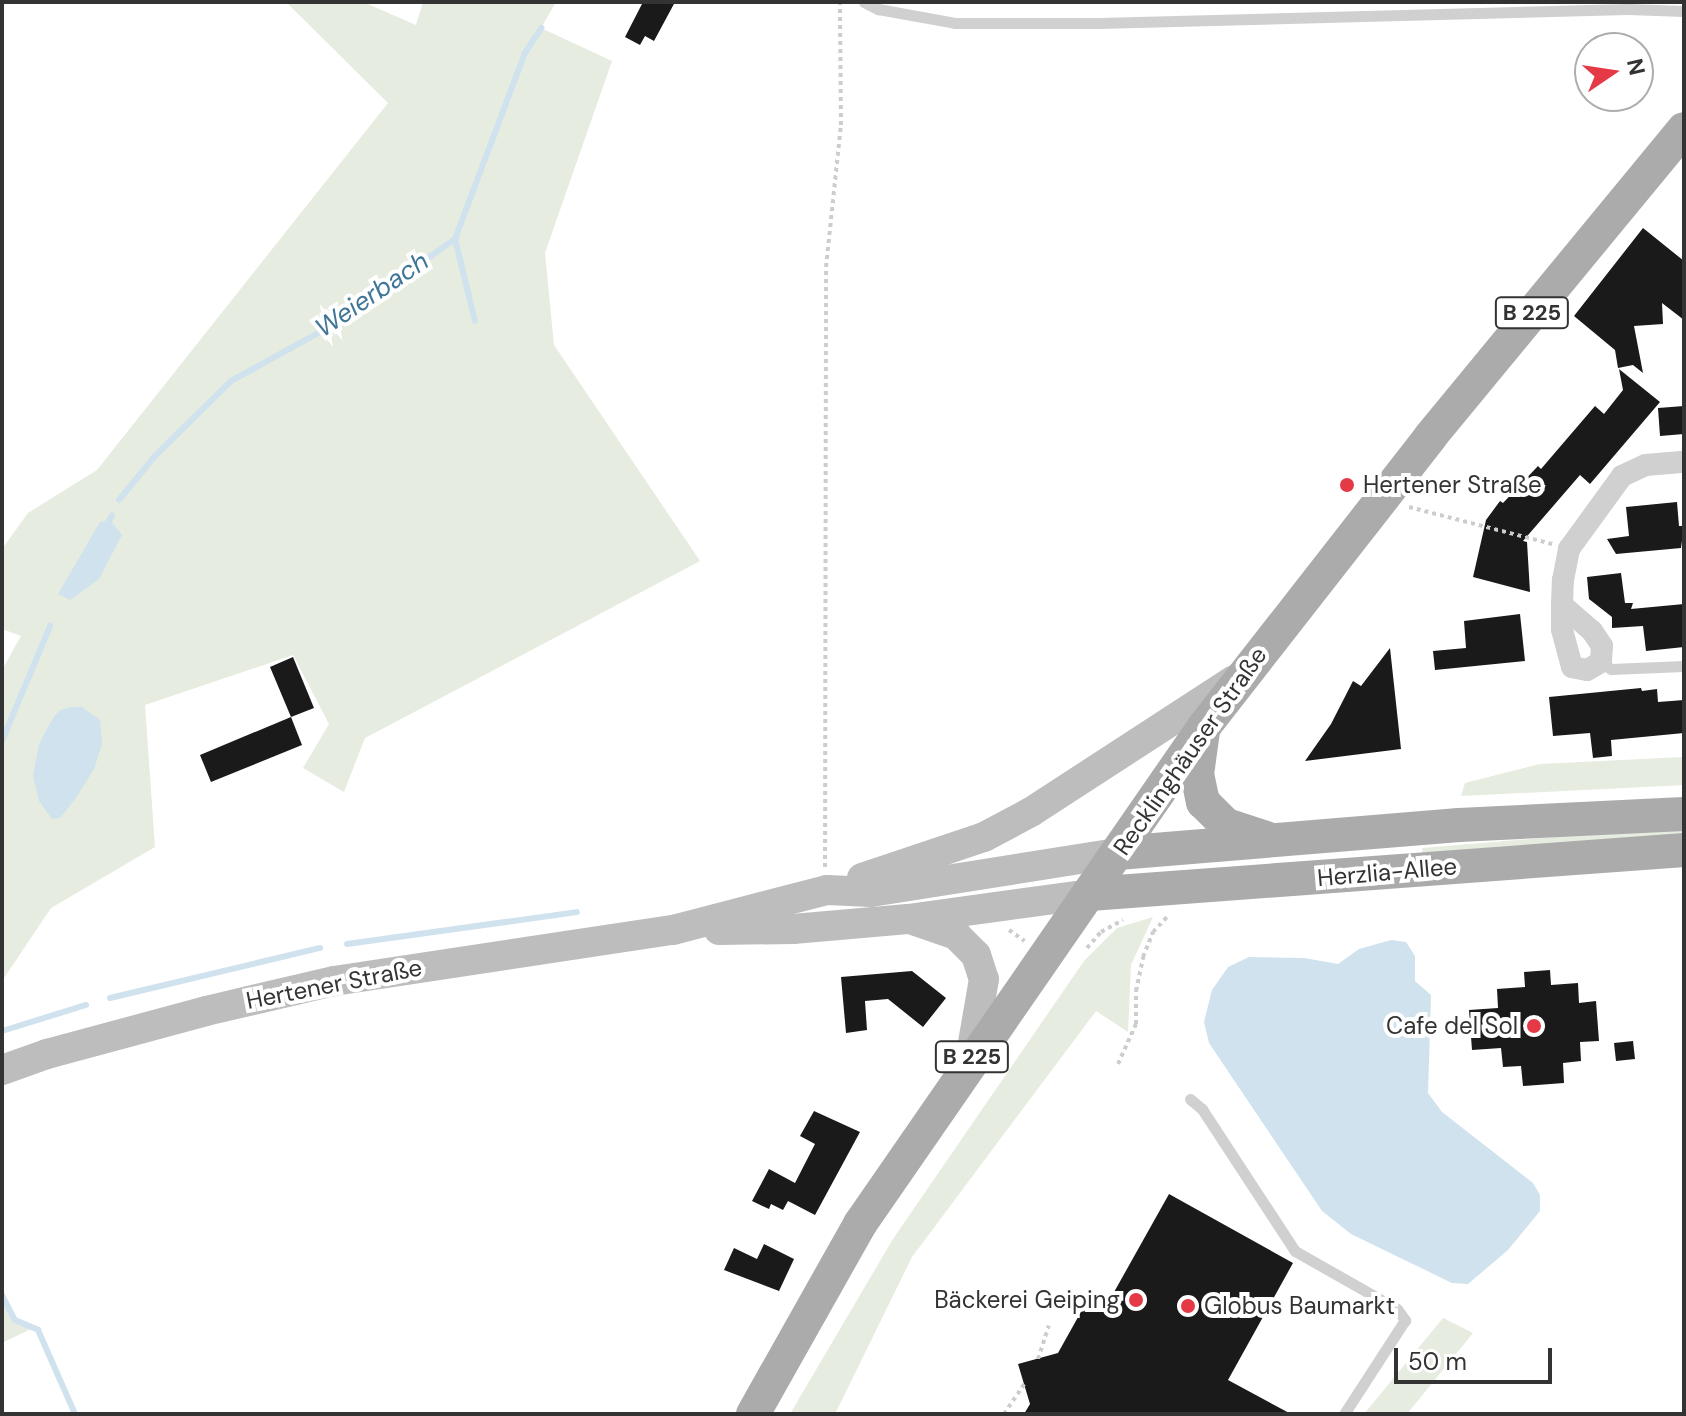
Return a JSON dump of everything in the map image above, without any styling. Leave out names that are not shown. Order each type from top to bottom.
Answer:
[{"type":"main road","name":"Recklinghäuser Straße","points":[[753,1414],[860,1224],[970,1060],[1090,894],[1203,728],[1383,498],[1684,129]]},
{"type":"main road","points":[[827,890],[984,837],[1020,819],[1111,764],[1242,675]]},
{"type":"main road","points":[[1203,728],[1197,774],[1203,802],[1226,825],[1248,835],[1282,841]]},
{"type":"main road","name":"Herzlia-Allee","points":[[1118,853],[1459,825],[1684,814]]},
{"type":"main road","name":"Herzlia-Allee","points":[[1090,894],[1684,850]]},
{"type":"main road","name":"Hertener Straße","points":[[2,1070],[192,1015],[334,981],[673,930],[827,890],[871,892],[1118,853]]},
{"type":"main road","name":"Hertener Straße","points":[[673,930],[793,929],[908,919],[1090,894]]},
{"type":"main road","points":[[908,919],[956,935],[976,955],[984,979],[970,1060]]},
{"type":"street","points":[[1562,605],[1592,631],[1602,646],[1601,662],[1587,670],[1572,667],[1562,629],[1562,605],[1569,549],[1622,476],[1646,465],[1684,462]]},
{"type":"lane","points":[[864,2],[878,9],[955,23],[1099,23],[1628,9],[1684,11]]},
{"type":"lane","points":[[1601,662],[1611,669],[1684,666]]},
{"type":"lane","points":[[1190,1099],[1202,1109],[1295,1251],[1397,1309],[1405,1320],[1344,1414]]},
{"type":"path","points":[[827,890],[823,739],[826,267],[841,125],[840,2]]},
{"type":"path","points":[[1383,498],[1569,549]]},
{"type":"path","points":[[1118,1064],[1136,1024],[1136,991],[1143,957],[1153,932],[1176,908]]},
{"type":"path","points":[[1038,1359],[1049,1326]]},
{"type":"path","points":[[1004,1414],[1024,1384]]},
{"type":"shaded area","points":[[286,2],[363,2],[416,25],[423,2],[556,2],[541,28],[612,61],[545,253],[554,345],[700,561],[365,738],[344,792],[303,768],[329,724],[293,655],[145,705],[155,847],[51,908],[2,981],[2,670],[21,636],[2,629],[2,549],[28,513],[97,470],[388,103]]},
{"type":"shaded area","points":[[1684,757],[1684,785],[1461,796],[1465,783],[1540,764]]},
{"type":"shaded area","points":[[1684,826],[1684,838],[1423,854],[1422,848]]},
{"type":"shaded area","points":[[1153,917],[1131,965],[1128,1032],[1096,1011],[912,1257],[835,1414],[790,1414],[893,1239],[1084,961],[1117,928]]},
{"type":"shaded area","points":[[2,1295],[15,1319],[37,1326],[2,1343]]},
{"type":"shaded area","points":[[1443,1318],[1473,1333],[1407,1414],[1364,1414]]},
{"type":"water","points":[[110,520],[122,535],[99,579],[70,600],[58,594],[100,522]]},
{"type":"water","points":[[82,707],[100,720],[102,744],[94,769],[76,798],[60,818],[52,819],[39,801],[33,776],[39,744],[53,718],[60,710]]},
{"type":"water","points":[[1391,940],[1406,942],[1415,956],[1415,981],[1431,995],[1428,1093],[1442,1112],[1533,1183],[1540,1195],[1540,1211],[1508,1250],[1468,1284],[1452,1283],[1351,1234],[1322,1211],[1209,1043],[1204,1022],[1212,990],[1228,967],[1249,957],[1304,958],[1338,964],[1359,949]]},
{"type":"building","points":[[643,2],[675,2],[654,41],[645,36],[640,45],[625,37]]},
{"type":"building","points":[[1643,228],[1684,261],[1684,320],[1662,303],[1663,324],[1634,326],[1643,373],[1633,365],[1618,368],[1615,350],[1574,316]]},
{"type":"building","points":[[1619,369],[1660,402],[1590,484],[1580,475],[1523,541],[1527,542],[1530,592],[1473,577],[1486,520],[1500,501],[1503,503],[1538,466],[1541,469],[1595,406],[1604,414],[1623,390]]},
{"type":"building","points":[[1684,406],[1684,434],[1660,436],[1658,408]]},
{"type":"building","points":[[1677,502],[1679,526],[1684,526],[1681,548],[1616,554],[1607,539],[1629,536],[1626,507]]},
{"type":"building","points":[[1621,573],[1625,603],[1633,603],[1631,609],[1684,604],[1684,647],[1646,651],[1643,626],[1612,628],[1612,617],[1589,599],[1587,577]]},
{"type":"building","points":[[1520,614],[1525,661],[1435,670],[1433,651],[1466,648],[1464,621]]},
{"type":"building","points":[[1390,648],[1401,749],[1305,761],[1331,724],[1353,681],[1361,686]]},
{"type":"building","points":[[293,657],[314,708],[291,717],[270,667]]},
{"type":"building","points":[[1641,688],[1642,691],[1657,689],[1658,702],[1684,700],[1684,733],[1611,740],[1612,756],[1593,758],[1590,733],[1553,736],[1549,697]]},
{"type":"building","points":[[291,717],[302,745],[211,782],[200,755]]},
{"type":"building","name":"Cafe del Sol","points":[[1550,970],[1551,985],[1578,983],[1579,1003],[1596,1001],[1599,1041],[1580,1042],[1581,1061],[1563,1063],[1564,1083],[1523,1086],[1521,1066],[1503,1067],[1501,1048],[1472,1050],[1469,1010],[1498,1008],[1497,989],[1525,987],[1524,972]]},
{"type":"building","points":[[912,971],[946,998],[923,1027],[888,999],[865,1001],[867,1030],[846,1033],[841,977]]},
{"type":"building","points":[[1633,1041],[1635,1059],[1616,1061],[1614,1043]]},
{"type":"building","points":[[814,1111],[860,1132],[815,1215],[788,1201],[783,1210],[771,1204],[769,1209],[752,1201],[769,1169],[795,1183],[815,1144],[800,1136]]},
{"type":"building","name":"Globus Baumarkt","points":[[1169,1194],[1293,1263],[1228,1380],[1291,1414],[1024,1414],[1030,1404],[1018,1364],[1058,1353],[1087,1301],[1104,1310]]},
{"type":"building","points":[[764,1244],[794,1259],[779,1291],[724,1270],[734,1248],[757,1259]]},
{"type":"waterway","name":"Weierbach","points":[[119,500],[154,457],[231,381],[336,323],[455,239],[525,53],[541,28]]},
{"type":"waterway","points":[[455,239],[475,321]]},
{"type":"waterway","name":"Weierbach","points":[[106,527],[112,515]]},
{"type":"waterway","name":"Weierbach","points":[[2,741],[50,626]]},
{"type":"waterway","points":[[347,944],[577,912]]},
{"type":"waterway","points":[[110,998],[320,948]]},
{"type":"waterway","points":[[2,1031],[86,1005]]},
{"type":"waterway","name":"Weierbach","points":[[2,1295],[15,1320],[38,1330],[75,1414]]},
{"type":"place","name":"Hertener Straße","points":[[1347,485]]},
{"type":"place","name":"Cafe del Sol","points":[[1534,1026]]},
{"type":"place","name":"Bäckerei Geiping","points":[[1136,1300]]},
{"type":"place","name":"Globus Baumarkt","points":[[1188,1306]]}]
